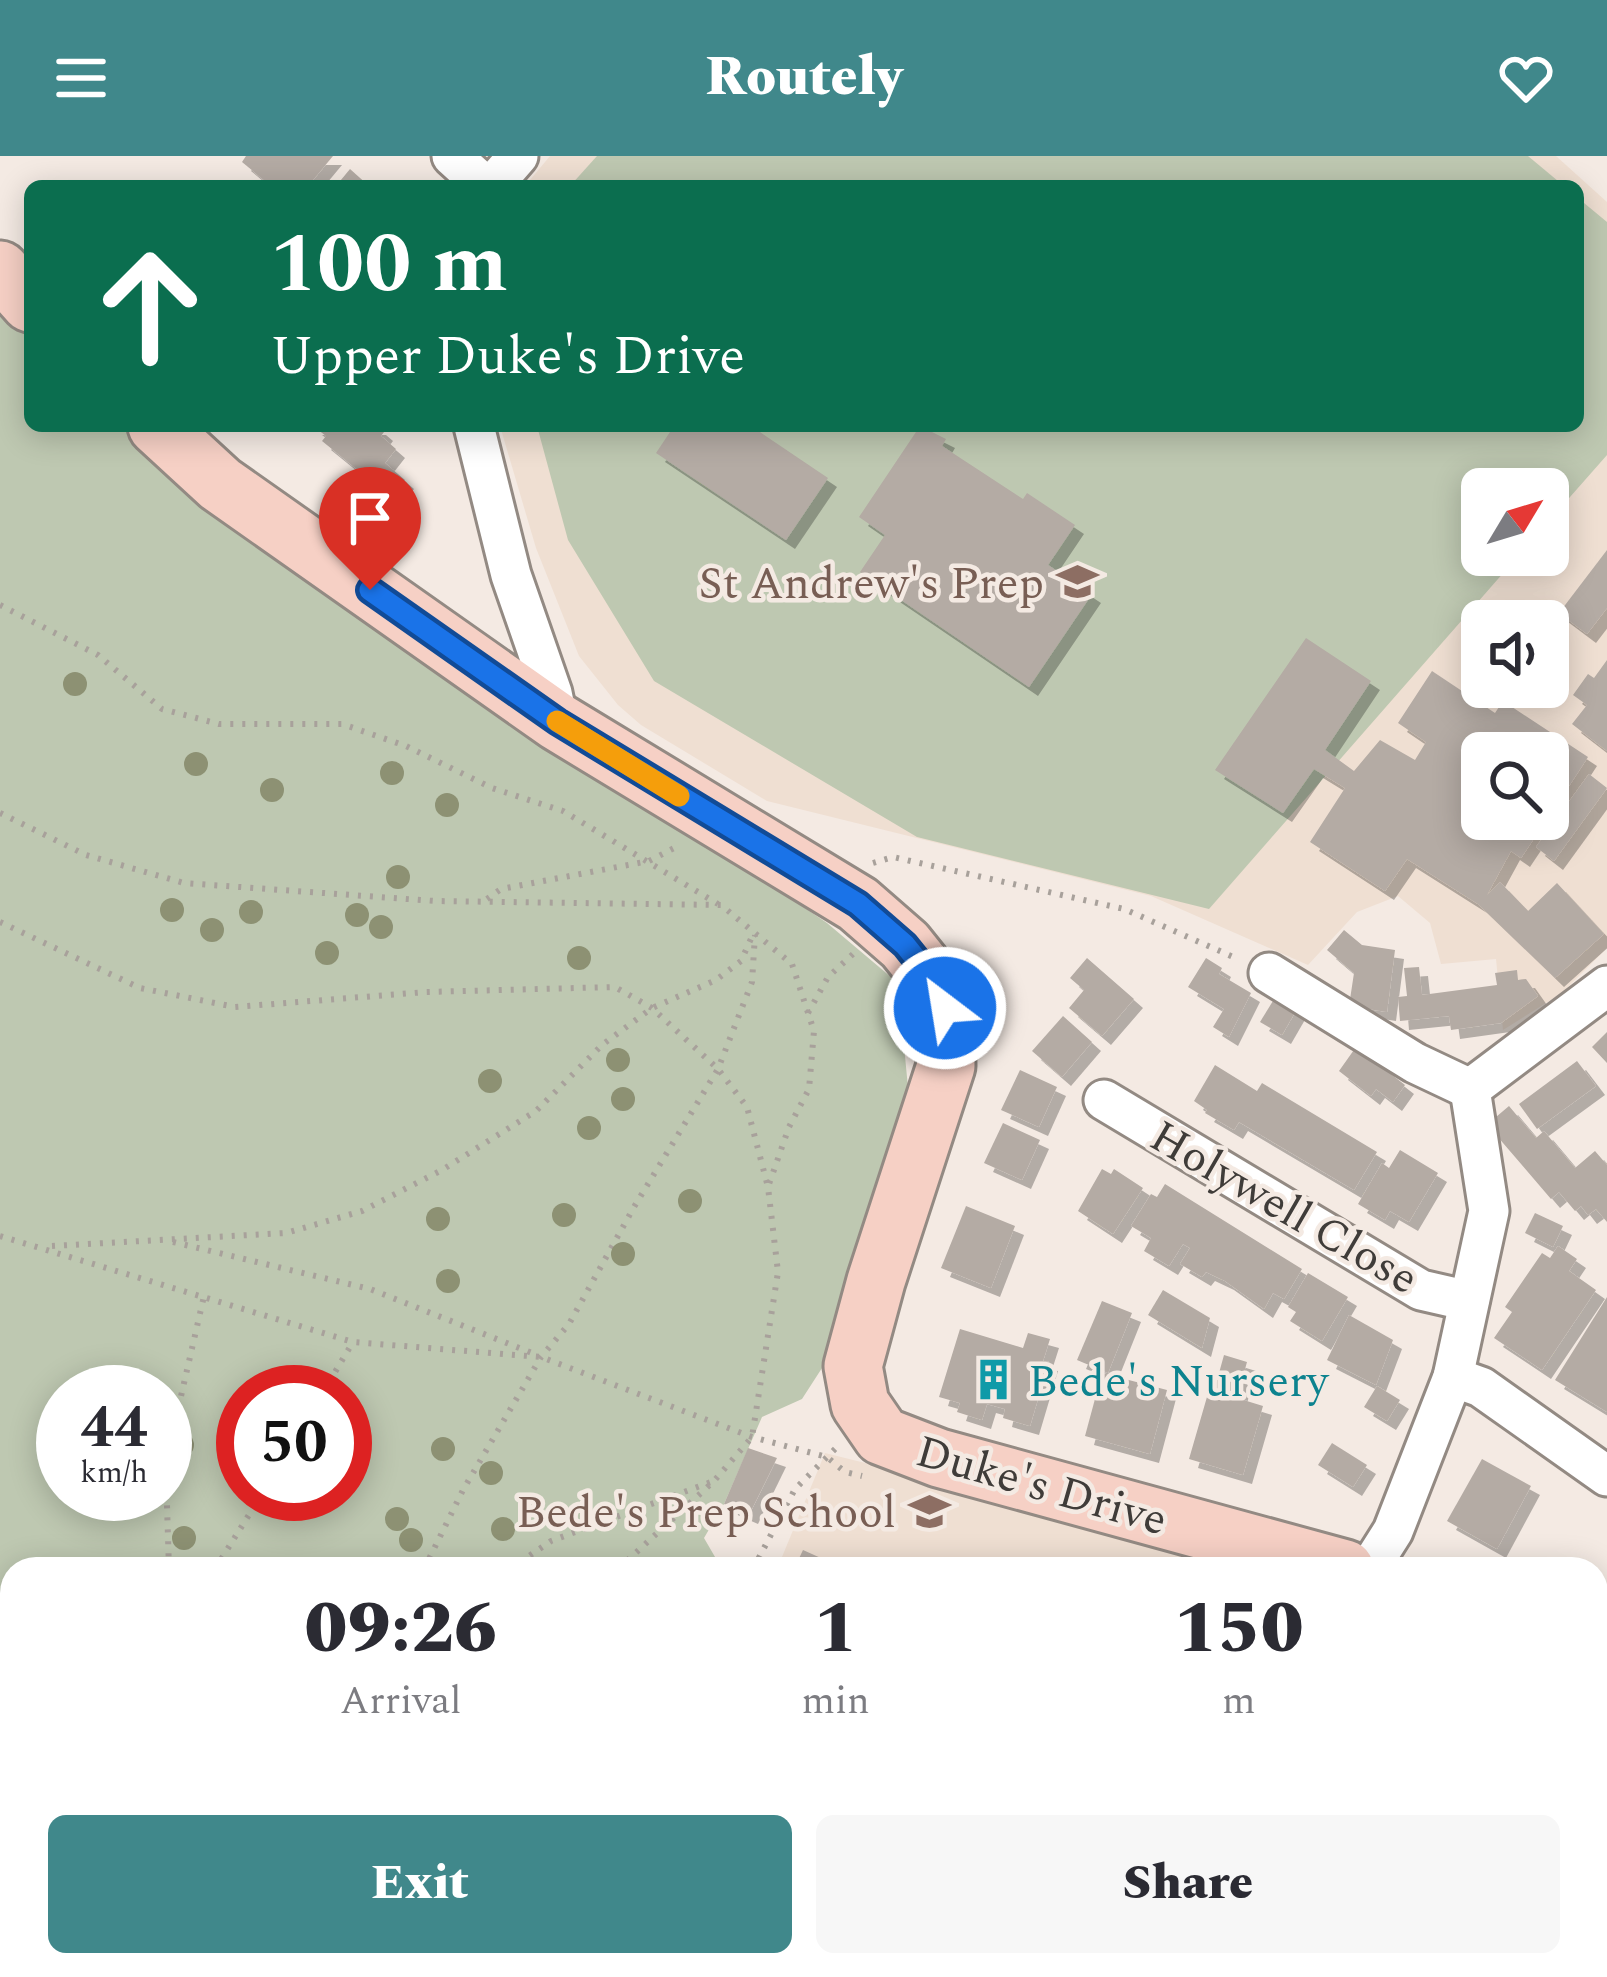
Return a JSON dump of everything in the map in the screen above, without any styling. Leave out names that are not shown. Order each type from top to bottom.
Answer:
[{"type":"main road","points":[[0,270],[24,296]]},
{"type":"main road","name":"Duke's Drive","points":[[164,432],[220,484],[558,722],[858,904],[905,945],[933,980],[945,1008],[946,1066],[853,1366],[860,1404],[847,1438],[882,1436],[939,1458],[1301,1557]]},
{"type":"street","points":[[452,156],[482,180]]},
{"type":"street","points":[[495,180],[518,156]]},
{"type":"street","points":[[475,432],[511,575],[558,722]]},
{"type":"street","points":[[1269,973],[1415,1063],[1470,1089]]},
{"type":"street","points":[[1470,1089],[1607,986]]},
{"type":"street","points":[[1377,1557],[1393,1531],[1453,1377],[1489,1211],[1470,1089]]},
{"type":"street","name":"Holywell Close","points":[[1104,1100],[1421,1291],[1469,1301]]},
{"type":"street","points":[[1453,1377],[1480,1387],[1607,1476]]},
{"type":"path","points":[[0,605],[98,655],[161,709],[219,724],[342,724],[406,746],[492,788],[563,812],[721,905],[792,964],[814,1031],[809,1089],[789,1127],[768,1187]]},
{"type":"path","points":[[0,813],[86,855],[184,884],[484,901],[721,905]]},
{"type":"path","points":[[818,881],[892,857],[1124,909],[1269,973]]},
{"type":"path","points":[[484,901],[501,889],[649,860]]},
{"type":"path","points":[[0,922],[140,988],[235,1007],[426,992],[615,987],[652,1008],[718,1069],[747,1107],[768,1187],[778,1272],[752,1437],[714,1481],[631,1557]]},
{"type":"path","points":[[43,1247],[286,1233],[362,1211],[442,1170],[536,1112],[602,1045],[652,1008],[716,980],[741,961],[755,931]]},
{"type":"path","points":[[430,1557],[463,1490],[541,1357],[569,1324],[718,1069],[752,982],[755,931]]},
{"type":"path","points":[[808,1013],[828,977]]},
{"type":"path","points":[[0,1236],[352,1342],[541,1357]]},
{"type":"path","points":[[165,1240],[370,1289],[752,1437],[847,1438]]},
{"type":"path","points":[[188,1365],[204,1296]]},
{"type":"path","points":[[338,1365],[352,1342]]},
{"type":"path","points":[[759,1557],[795,1489],[847,1438]]},
{"type":"path","points":[[528,1557],[551,1541],[714,1481]]},
{"type":"path","points":[[168,1521],[169,1557]]},
{"type":"path","points":[[223,1557],[245,1521]]},
{"type":"shaded area","name":"St Andrew's Prep","points":[[550,156],[1556,156],[1583,180],[530,180]]},
{"type":"shaded area","name":"St Andrew's Prep","points":[[1584,181],[1607,202],[1607,948],[1562,993],[1503,1030],[1496,959],[1441,964],[1430,923],[1398,896],[1357,912],[1308,965],[1151,896],[767,801],[641,725],[618,705],[579,656],[536,548],[502,432],[1584,432]]},
{"type":"shaded area","name":"Bede's Prep School","points":[[825,1453],[1244,1557],[782,1557]]},
{"type":"green space","points":[[597,156],[1528,156],[1557,180],[575,180]]},
{"type":"green space","name":"St Andrew's Prep","points":[[1584,203],[1607,222],[1607,455],[1569,498],[1569,468],[1461,468],[1461,576],[1501,576],[1480,600],[1461,600],[1461,621],[1209,909],[917,837],[654,681],[568,540],[539,432],[1584,432]]},
{"type":"green space","points":[[0,285],[24,309],[24,432],[155,432],[408,638],[827,923],[898,983],[909,1098],[842,1337],[802,1399],[762,1417],[704,1538],[715,1557],[0,1557]]},
{"type":"building","points":[[246,156],[333,156],[313,180],[264,180],[242,162]]},
{"type":"building","points":[[350,169],[362,180],[341,180]]},
{"type":"building","points":[[321,432],[384,432],[381,436],[396,449],[385,463],[405,480],[391,497],[322,441],[326,436]]},
{"type":"building","points":[[670,432],[760,432],[828,478],[786,540],[656,453]]},
{"type":"building","points":[[916,432],[932,432],[946,439],[942,446],[1023,499],[1027,493],[1075,525],[1048,565],[1092,594],[1029,687],[860,572],[885,535],[859,517]]},
{"type":"building","points":[[1607,550],[1607,608],[1587,634],[1569,620],[1569,600]]},
{"type":"building","points":[[1306,638],[1371,681],[1325,750],[1354,771],[1380,740],[1415,760],[1426,742],[1398,723],[1432,671],[1461,690],[1461,708],[1488,708],[1495,713],[1498,708],[1514,708],[1550,732],[1461,732],[1461,840],[1533,840],[1521,858],[1511,851],[1487,895],[1500,882],[1528,911],[1557,883],[1604,934],[1555,978],[1478,904],[1407,859],[1385,891],[1310,842],[1345,788],[1314,769],[1283,813],[1215,770]]},
{"type":"building","points":[[1607,660],[1607,751],[1572,724],[1587,705],[1573,695],[1588,674],[1594,678]]},
{"type":"building","points":[[1569,744],[1588,757],[1569,786]]},
{"type":"building","points":[[1589,774],[1607,788],[1554,861],[1536,847],[1541,840],[1569,840],[1569,802]]},
{"type":"building","points":[[1344,930],[1362,945],[1395,950],[1387,1012],[1349,1006],[1354,973],[1327,950]]},
{"type":"building","points":[[1087,958],[1134,999],[1102,1036],[1069,1008],[1084,990],[1070,978]]},
{"type":"building","points":[[1206,958],[1222,968],[1219,974],[1251,993],[1229,1037],[1213,1027],[1224,1009],[1188,987]]},
{"type":"building","points":[[1419,967],[1422,995],[1497,985],[1495,973],[1517,970],[1518,980],[1526,979],[1538,996],[1501,1023],[1451,1030],[1449,1016],[1400,1021],[1398,997],[1407,996],[1404,968]]},
{"type":"building","points":[[1276,996],[1297,1009],[1282,1035],[1260,1022]]},
{"type":"building","points":[[1063,1016],[1092,1042],[1062,1077],[1032,1051]]},
{"type":"building","points":[[1607,1032],[1607,1063],[1592,1047]]},
{"type":"building","points":[[1356,1047],[1405,1085],[1393,1102],[1376,1089],[1371,1096],[1339,1071]]},
{"type":"building","points":[[1577,1061],[1596,1086],[1537,1129],[1519,1104]]},
{"type":"building","points":[[1215,1065],[1257,1091],[1262,1083],[1377,1152],[1354,1190],[1239,1122],[1234,1130],[1205,1113],[1194,1101]]},
{"type":"building","points":[[1020,1070],[1057,1087],[1039,1127],[1001,1110]]},
{"type":"building","points":[[1509,1106],[1536,1138],[1544,1131],[1575,1168],[1595,1151],[1607,1165],[1607,1222],[1596,1209],[1588,1215],[1581,1206],[1575,1211],[1559,1192],[1551,1199],[1497,1136],[1496,1117]]},
{"type":"building","points":[[1003,1123],[1040,1140],[1022,1180],[984,1163]]},
{"type":"building","points":[[1400,1150],[1438,1173],[1409,1222],[1390,1211],[1385,1220],[1358,1204],[1382,1163],[1389,1168]]},
{"type":"building","points":[[1102,1169],[1111,1174],[1114,1169],[1143,1188],[1113,1234],[1078,1211]]},
{"type":"building","points":[[1165,1184],[1302,1269],[1284,1299],[1273,1293],[1264,1309],[1225,1281],[1206,1272],[1202,1277],[1180,1264],[1190,1248],[1183,1244],[1169,1266],[1144,1251],[1151,1238],[1131,1226],[1151,1194],[1157,1197]]},
{"type":"building","points":[[966,1206],[1015,1226],[991,1288],[941,1268]]},
{"type":"building","points":[[1535,1213],[1563,1226],[1553,1247],[1525,1233]]},
{"type":"building","points":[[1558,1246],[1577,1259],[1569,1271],[1596,1290],[1542,1370],[1494,1338],[1512,1312],[1505,1307],[1542,1253],[1550,1258]]},
{"type":"building","points":[[1308,1273],[1348,1297],[1322,1341],[1290,1321],[1296,1312],[1288,1307]]},
{"type":"building","points":[[1163,1290],[1210,1318],[1202,1348],[1148,1315]]},
{"type":"building","points":[[1607,1297],[1607,1412],[1555,1380]]},
{"type":"building","points":[[1102,1301],[1132,1313],[1108,1373],[1077,1360]]},
{"type":"building","points":[[1349,1315],[1393,1340],[1376,1385],[1327,1360]]},
{"type":"building","name":"Bede's Nursery","points":[[960,1329],[1023,1348],[1028,1333],[1050,1339],[1043,1361],[1049,1362],[1030,1426],[1003,1418],[1005,1409],[987,1404],[982,1420],[957,1412],[960,1403],[939,1397]]},
{"type":"building","points":[[1224,1355],[1247,1362],[1237,1398],[1263,1406],[1243,1475],[1189,1459]]},
{"type":"building","points":[[1102,1373],[1167,1390],[1150,1454],[1085,1436]]},
{"type":"building","points":[[1377,1386],[1400,1400],[1387,1421],[1364,1407]]},
{"type":"building","points":[[1332,1443],[1367,1465],[1353,1487],[1318,1465]]},
{"type":"building","points":[[748,1448],[777,1458],[749,1515],[724,1504]]},
{"type":"building","points":[[1482,1459],[1531,1486],[1497,1549],[1447,1521]]},
{"type":"slow traffic","points":[[557,721],[679,796]]},
{"type":"place","name":"St Andrew's Prep","points":[[1078,582]]},
{"type":"place","name":"Bede's Nursery","points":[[994,1380]]},
{"type":"place","name":"Bede's Prep School","points":[[930,1511]]},
{"type":"route","points":[[370,590],[558,722],[858,904],[905,945],[933,980],[945,1008]]}]
